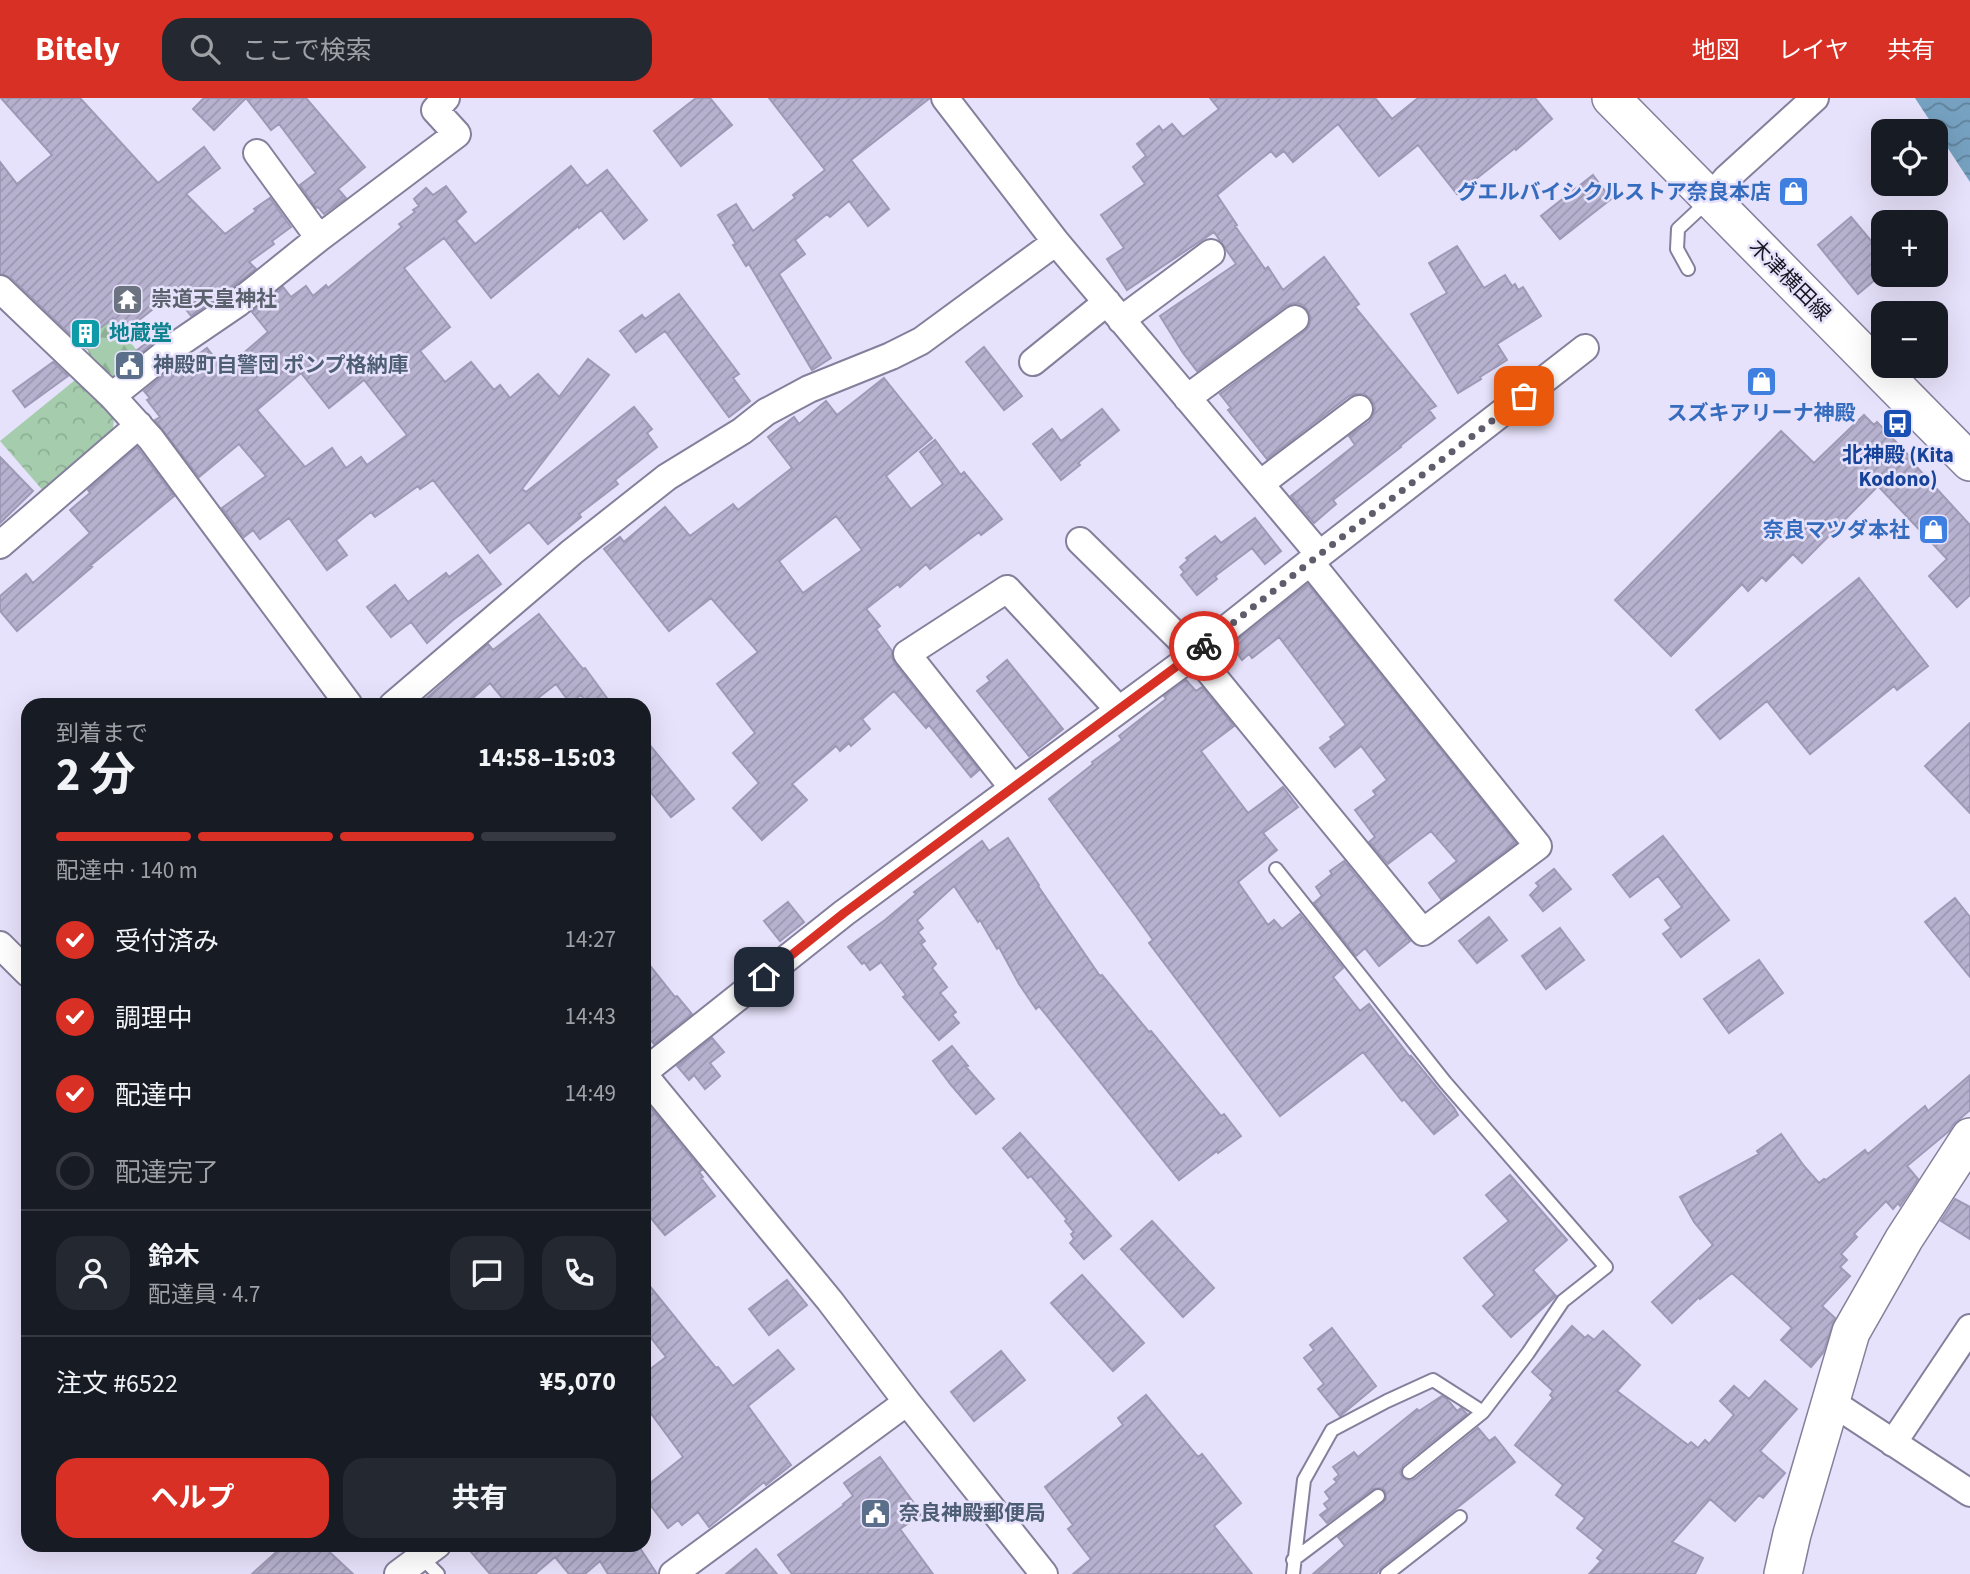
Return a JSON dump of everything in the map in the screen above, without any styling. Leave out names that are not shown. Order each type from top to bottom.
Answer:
[{"type":"main road","name":"木津横田線","points":[[1611,98],[1970,462]]},
{"type":"main road","points":[[1783,1574],[1792,1534],[1851,1332],[1904,1239],[1970,1137]]},
{"type":"street","points":[[112,396],[172,348],[238,303],[457,134],[435,110],[446,98]]},
{"type":"street","points":[[945,98],[1056,242],[1260,484],[1314,558],[1538,846],[1423,932],[1195,654],[1080,541]]},
{"type":"street","points":[[1710,198],[1727,178],[1815,98]]},
{"type":"street","points":[[257,153],[319,238]]},
{"type":"street","points":[[401,698],[572,552],[667,477],[742,431],[766,412],[809,389],[921,341],[1056,242]]},
{"type":"street","points":[[1032,362],[1210,253]]},
{"type":"street","points":[[0,289],[112,396],[151,439],[344,698]]},
{"type":"street","points":[[1187,398],[1295,319]]},
{"type":"street","points":[[651,1068],[844,913],[1195,654],[1585,348]]},
{"type":"street","points":[[1260,484],[1359,410]]},
{"type":"street","points":[[0,545],[139,425]]},
{"type":"street","points":[[1013,788],[907,654],[1007,589],[1119,710]]},
{"type":"street","points":[[0,945],[21,966]]},
{"type":"street","points":[[651,1083],[830,1301],[1044,1574]]},
{"type":"street","points":[[1893,1443],[1970,1328]]},
{"type":"street","points":[[1830,1401],[1970,1493]]},
{"type":"street","points":[[673,1574],[907,1402]]},
{"type":"street","points":[[398,1574],[432,1559]]},
{"type":"lane","points":[[1688,269],[1677,248],[1678,229],[1710,198]]},
{"type":"lane","points":[[1276,869],[1445,1082],[1606,1267],[1563,1301],[1483,1412],[1409,1472]]},
{"type":"lane","points":[[1293,1574],[1304,1480],[1332,1430],[1433,1380],[1483,1412]]},
{"type":"lane","points":[[1293,1560],[1378,1496]]},
{"type":"lane","points":[[1387,1574],[1460,1517]]},
{"type":"green space","points":[[110,318],[139,352],[138,361],[119,386],[91,363],[88,350],[72,343],[68,327]]},
{"type":"green space","points":[[80,376],[114,418],[112,438],[45,493],[0,441]]},
{"type":"water","points":[[1915,98],[1970,98],[1970,182],[1948,148],[1948,119],[1929,119]]},
{"type":"building","points":[[1,98],[80,98],[158,183],[204,147],[220,168],[186,194],[225,234],[270,198],[291,227],[272,241],[274,244],[249,262],[256,269],[191,316],[177,298],[171,303],[167,298],[124,332],[113,318],[80,344],[11,278],[0,274],[0,162],[17,184],[52,155]]},
{"type":"building","points":[[204,98],[246,98],[214,130],[193,109]]},
{"type":"building","points":[[246,98],[306,98],[365,167],[338,189],[346,198],[324,214],[316,208],[300,185],[316,173],[279,124],[271,130]]},
{"type":"building","points":[[696,98],[710,98],[732,125],[681,166],[654,131]]},
{"type":"building","points":[[769,98],[930,98],[851,160],[889,209],[868,226],[849,201],[830,217],[827,214],[795,240],[805,254],[779,274],[831,358],[812,370],[749,264],[746,266],[733,245],[736,244],[718,215],[736,204],[753,231],[825,170]]},
{"type":"building","points":[[1210,98],[1375,98],[1392,119],[1418,98],[1535,98],[1552,119],[1457,194],[1418,145],[1379,176],[1338,124],[1293,162],[1284,151],[1276,157],[1271,151],[1217,195],[1237,225],[1235,226],[1283,290],[1324,257],[1359,304],[1355,307],[1436,406],[1429,410],[1435,418],[1333,500],[1336,504],[1314,523],[1291,496],[1355,445],[1349,436],[1373,416],[1375,408],[1372,400],[1364,394],[1349,396],[1267,459],[1228,410],[1231,408],[1220,394],[1305,331],[1311,318],[1307,309],[1294,303],[1286,306],[1197,371],[1160,316],[1236,264],[1214,232],[1127,290],[1107,259],[1124,248],[1101,215],[1145,184],[1133,167],[1146,156],[1137,144],[1159,126],[1163,131],[1172,124],[1183,137],[1219,109]]},
{"type":"building","points":[[571,166],[587,186],[607,170],[647,220],[624,239],[601,210],[491,298],[444,238],[404,268],[450,327],[420,351],[445,382],[471,362],[494,390],[500,385],[510,398],[538,374],[559,397],[588,359],[609,375],[522,489],[526,492],[634,407],[652,429],[647,433],[657,447],[615,480],[618,484],[579,514],[581,517],[548,544],[529,522],[490,553],[433,480],[420,489],[418,486],[375,517],[371,512],[336,540],[347,555],[327,570],[289,518],[260,539],[253,530],[244,537],[222,508],[266,476],[239,444],[199,477],[155,420],[160,417],[147,400],[150,398],[144,391],[172,368],[175,372],[207,348],[224,370],[268,332],[252,312],[283,287],[291,297],[306,286],[313,296],[326,285],[328,288],[402,227],[399,224],[419,206],[414,199],[426,188],[433,195],[446,186],[466,212],[456,221],[475,244]],"holes":[[[301,373],[329,408],[364,380],[407,435],[367,465],[361,457],[346,468],[332,448],[305,467],[257,410]]]},
{"type":"building","points":[[1593,175],[1611,199],[1560,239],[1541,216]]},
{"type":"building","points":[[1851,217],[1871,241],[1871,283],[1858,294],[1818,245]]},
{"type":"building","points":[[1457,246],[1484,288],[1505,275],[1518,290],[1523,287],[1541,316],[1497,344],[1507,360],[1458,393],[1411,314],[1447,293],[1429,263]]},
{"type":"building","points":[[679,294],[739,374],[733,378],[750,401],[729,417],[665,331],[636,352],[620,331],[642,315],[645,319]]},
{"type":"building","points":[[150,340],[153,343],[125,366],[122,362]]},
{"type":"building","points":[[984,347],[1022,396],[1004,410],[966,362]]},
{"type":"building","points":[[53,362],[68,376],[25,407],[13,391]]},
{"type":"building","points":[[884,378],[932,438],[886,476],[911,509],[943,484],[920,452],[935,440],[961,475],[964,472],[1002,519],[981,535],[979,532],[930,569],[926,564],[900,587],[898,584],[866,609],[880,626],[876,629],[892,651],[895,664],[979,770],[971,777],[929,725],[926,728],[894,691],[862,719],[870,729],[851,746],[849,743],[840,751],[836,746],[792,784],[807,800],[762,840],[733,808],[759,783],[733,753],[755,733],[717,684],[758,652],[711,598],[669,631],[604,549],[620,537],[624,542],[665,507],[690,536],[733,504],[738,510],[792,468],[768,437],[794,417],[799,424],[826,401],[837,415]],"holes":[[[836,516],[862,550],[803,593],[779,561]]]},
{"type":"building","points":[[1102,409],[1119,430],[1061,480],[1033,444],[1052,429],[1061,441]]},
{"type":"building","points":[[1864,415],[1874,425],[1877,422],[1970,525],[1970,595],[1957,607],[1929,576],[1947,559],[1878,486],[1802,563],[1793,554],[1766,581],[1762,577],[1748,591],[1742,584],[1671,656],[1615,600],[1781,431],[1814,463]]},
{"type":"building","points":[[137,447],[174,496],[17,631],[0,611],[0,596],[26,574],[33,583],[90,533],[70,510],[90,493],[88,490]]},
{"type":"building","points":[[0,457],[33,491],[0,523]]},
{"type":"building","points":[[1255,518],[1281,551],[1265,564],[1252,548],[1215,576],[1217,579],[1197,595],[1181,575],[1184,572],[1180,567],[1188,560],[1186,558],[1215,536],[1221,543]]},
{"type":"building","points":[[478,555],[501,584],[427,643],[411,622],[391,637],[367,607],[395,585],[408,602],[446,573],[449,577]]},
{"type":"building","points":[[1859,578],[1928,666],[1897,690],[1894,686],[1810,754],[1767,701],[1720,739],[1696,710]]},
{"type":"building","points":[[1308,584],[1516,843],[1441,899],[1429,883],[1457,861],[1431,831],[1388,864],[1369,842],[1375,837],[1355,810],[1376,795],[1373,791],[1387,780],[1361,746],[1335,767],[1320,748],[1346,725],[1279,637],[1252,658],[1249,654],[1242,660],[1231,645]]},
{"type":"building","points":[[539,614],[607,698],[583,698],[581,695],[577,698],[566,698],[556,684],[538,698],[502,698],[490,683],[473,698],[427,698],[488,644],[493,650]]},
{"type":"building","points":[[1007,660],[1063,729],[1029,756],[977,691],[990,681],[987,677]]},
{"type":"building","points":[[1186,680],[1196,691],[1202,687],[1234,726],[1201,751],[1248,813],[1283,787],[1298,807],[1263,833],[1277,850],[1238,882],[1268,925],[1274,920],[1282,929],[1300,914],[1343,968],[1333,977],[1360,1011],[1369,1004],[1454,1108],[1458,1115],[1434,1134],[1404,1099],[1402,1101],[1363,1052],[1280,1116],[1149,943],[1153,940],[1049,799],[1122,740],[1119,736]]},
{"type":"building","points":[[1970,723],[1970,813],[1925,766]]},
{"type":"building","points":[[651,747],[694,799],[671,817],[651,793]]},
{"type":"building","points":[[1663,836],[1729,920],[1681,957],[1663,934],[1671,928],[1665,920],[1682,907],[1658,876],[1630,897],[1613,875]]},
{"type":"building","points":[[1008,838],[1100,976],[1102,975],[1241,1136],[1179,1180],[1039,1006],[1036,1009],[999,947],[997,949],[980,920],[978,922],[954,886],[917,920],[923,928],[918,932],[925,941],[921,944],[936,964],[932,968],[947,987],[940,993],[956,1012],[952,1015],[959,1023],[939,1040],[903,997],[906,995],[881,962],[870,970],[848,947],[885,920],[916,894],[914,892],[982,841],[989,851]]},
{"type":"building","points":[[1344,861],[1410,941],[1379,966],[1365,948],[1356,956],[1314,903],[1322,896],[1316,887],[1332,874],[1330,871]]},
{"type":"building","points":[[1554,869],[1571,889],[1543,911],[1530,895],[1539,886],[1536,883]]},
{"type":"building","points":[[1955,898],[1970,917],[1970,977],[1925,922]]},
{"type":"building","points":[[788,902],[804,922],[780,941],[764,921]]},
{"type":"building","points":[[1489,917],[1507,940],[1477,963],[1459,941]]},
{"type":"building","points":[[1560,928],[1584,960],[1546,989],[1522,956]]},
{"type":"building","points":[[1759,960],[1783,993],[1729,1033],[1704,999]]},
{"type":"building","points":[[651,967],[692,1014],[654,1044],[651,1041]]},
{"type":"building","points":[[712,1038],[724,1052],[710,1063],[720,1076],[705,1089],[694,1075],[689,1080],[677,1066]]},
{"type":"building","points":[[952,1046],[994,1099],[976,1114],[933,1061]]},
{"type":"building","points":[[1970,1075],[1970,1110],[1907,1166],[1918,1179],[1900,1206],[1898,1203],[1893,1209],[1886,1201],[1854,1234],[1857,1237],[1841,1254],[1847,1260],[1840,1267],[1850,1276],[1822,1306],[1835,1318],[1823,1353],[1811,1367],[1781,1340],[1792,1328],[1732,1273],[1700,1299],[1699,1297],[1672,1323],[1652,1302],[1713,1245],[1694,1222],[1680,1197],[1759,1154],[1757,1151],[1781,1134],[1819,1183],[1865,1150],[1868,1154],[1925,1106],[1928,1111]]},
{"type":"building","points":[[651,1108],[702,1170],[699,1172],[703,1177],[701,1178],[715,1196],[665,1235],[651,1218]]},
{"type":"building","points":[[1020,1133],[1111,1236],[1084,1259],[1070,1243],[1074,1239],[1071,1234],[1074,1232],[1065,1221],[1067,1219],[1003,1148]]},
{"type":"building","points":[[1510,1175],[1567,1240],[1533,1270],[1556,1296],[1511,1337],[1483,1306],[1495,1295],[1464,1258],[1509,1221],[1486,1195]]},
{"type":"building","points":[[1955,1199],[1970,1207],[1970,1239],[1941,1221]]},
{"type":"building","points":[[1152,1221],[1214,1288],[1183,1317],[1121,1249]]},
{"type":"building","points":[[1082,1275],[1144,1343],[1113,1371],[1051,1303]]},
{"type":"building","points":[[787,1280],[807,1305],[769,1335],[749,1309]]},
{"type":"building","points":[[651,1288],[733,1386],[778,1350],[794,1369],[748,1406],[791,1465],[766,1485],[764,1482],[709,1527],[698,1512],[682,1525],[678,1520],[668,1528],[651,1506],[651,1482],[683,1457],[651,1414],[651,1369],[666,1357],[651,1338]]},
{"type":"building","points":[[1572,1326],[1585,1338],[1588,1335],[1594,1340],[1603,1331],[1640,1365],[1617,1391],[1688,1445],[1691,1442],[1698,1448],[1705,1440],[1709,1444],[1734,1415],[1720,1401],[1734,1386],[1749,1399],[1765,1381],[1797,1409],[1760,1451],[1785,1473],[1763,1498],[1759,1495],[1735,1521],[1710,1499],[1672,1542],[1703,1558],[1695,1574],[1589,1574],[1601,1561],[1597,1558],[1604,1550],[1577,1528],[1585,1518],[1556,1495],[1563,1485],[1515,1445],[1553,1398],[1550,1395],[1553,1391],[1532,1372]]},
{"type":"building","points":[[1332,1328],[1376,1386],[1340,1416],[1318,1389],[1324,1384],[1304,1358],[1314,1350],[1310,1345]]},
{"type":"building","points":[[1001,1351],[1025,1380],[974,1421],[951,1392]]},
{"type":"building","points":[[1146,1395],[1198,1457],[1202,1454],[1241,1503],[1214,1526],[1252,1574],[1073,1574],[1091,1559],[1068,1529],[1073,1525],[1045,1487],[1123,1425],[1118,1418]]},
{"type":"building","points":[[1442,1396],[1457,1411],[1461,1408],[1467,1414],[1403,1465],[1400,1473],[1403,1478],[1410,1481],[1415,1479],[1478,1428],[1489,1441],[1495,1437],[1515,1462],[1376,1574],[1313,1574],[1345,1546],[1338,1537],[1386,1499],[1382,1488],[1373,1489],[1327,1523],[1320,1515],[1328,1509],[1324,1504],[1330,1499],[1325,1492],[1337,1482],[1334,1479],[1339,1475],[1333,1467],[1354,1452],[1358,1457],[1417,1409],[1419,1411]]},
{"type":"building","points":[[880,1457],[922,1514],[900,1529],[933,1574],[792,1574],[778,1555],[844,1505],[853,1496],[844,1483]]},
{"type":"building","points":[[756,1549],[777,1574],[726,1574]]},
{"type":"building","points":[[276,1552],[329,1552],[353,1574],[252,1574]]},
{"type":"building","points":[[471,1552],[643,1552],[657,1574],[608,1574],[600,1561],[585,1574],[569,1574],[555,1557],[535,1574],[490,1574]]},
{"type":"way so far","points":[[1204,646],[1524,396]]},
{"type":"place","name":"グエルバイシクルストア奈良本店","points":[[1794,192]]},
{"type":"place","name":"崇道天皇神社","points":[[128,299]]},
{"type":"place","name":"地蔵堂","points":[[86,333]]},
{"type":"place","name":"神殿町自警団 ポンプ格納庫","points":[[130,365]]},
{"type":"place","name":"スズキアリーナ神殿","points":[[1761,381]]},
{"type":"place","name":"北神殿 (Kita Kodono)","points":[[1898,423]]},
{"type":"place","name":"奈良マツダ本社","points":[[1933,530]]},
{"type":"place","name":"奈良神殿郵便局","points":[[876,1513]]},
{"type":"route","points":[[764,977],[844,913],[1204,646]]}]
